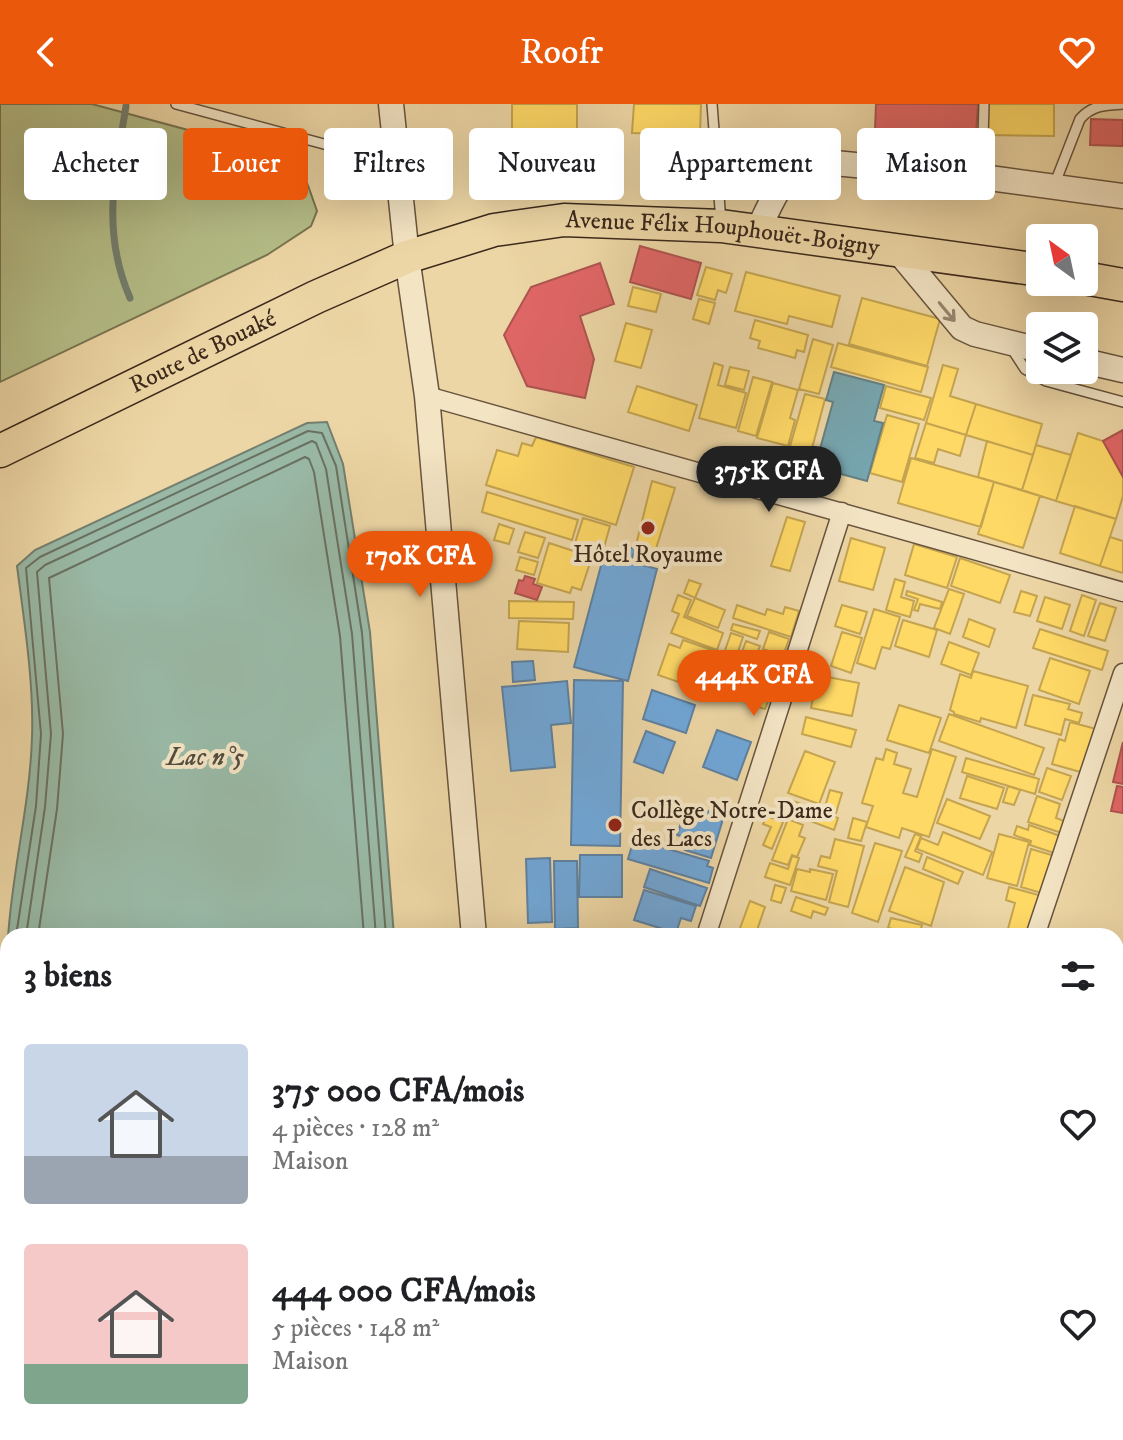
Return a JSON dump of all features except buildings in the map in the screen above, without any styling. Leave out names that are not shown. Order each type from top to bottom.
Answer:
[{"type":"highway","name":"Avenue Félix Houphouët-Boigny","points":[[407,257],[494,230],[564,220],[721,226],[1026,268]]},
{"type":"highway","name":"Route de Bouaké","points":[[0,451],[302,303],[407,257]]},
{"type":"highway","points":[[1098,281],[1123,285]]},
{"type":"street","points":[[391,104],[394,128]]},
{"type":"street","points":[[757,232],[783,181],[802,164],[813,161],[857,165]]},
{"type":"street","points":[[995,179],[1123,196]]},
{"type":"street","points":[[402,200],[427,396],[473,928]]},
{"type":"street","points":[[898,251],[962,328],[1026,347]]},
{"type":"street","points":[[1098,364],[1123,370]]},
{"type":"street","points":[[427,396],[1123,592]]},
{"type":"street","points":[[709,928],[842,512]]},
{"type":"street","points":[[1038,928],[1123,673]]},
{"type":"lane","points":[[176,104],[324,143]]},
{"type":"lane","points":[[712,104],[721,226]]},
{"type":"lane","points":[[983,128],[984,104]]},
{"type":"lane","points":[[1053,187],[1080,119],[1093,108],[1123,104]]},
{"type":"lane","points":[[1008,343],[1025,369],[1046,381],[1123,402]]},
{"type":"green space","points":[[0,104],[92,104],[183,129],[183,200],[308,200],[308,186],[317,211],[311,226],[267,255],[0,382]]},
{"type":"water","name":"Lac n°5","points":[[327,422],[343,464],[370,632],[393,928],[9,928],[32,737],[30,673],[17,566],[35,550],[307,423]]},
{"type":"waterway","points":[[126,106],[115,179],[113,226],[121,273],[130,298]]},
{"type":"place","name":"Hôtel Royaume","points":[[648,528]]},
{"type":"place","name":"Collège Notre-Dame des Lacs","points":[[615,825]]}]
